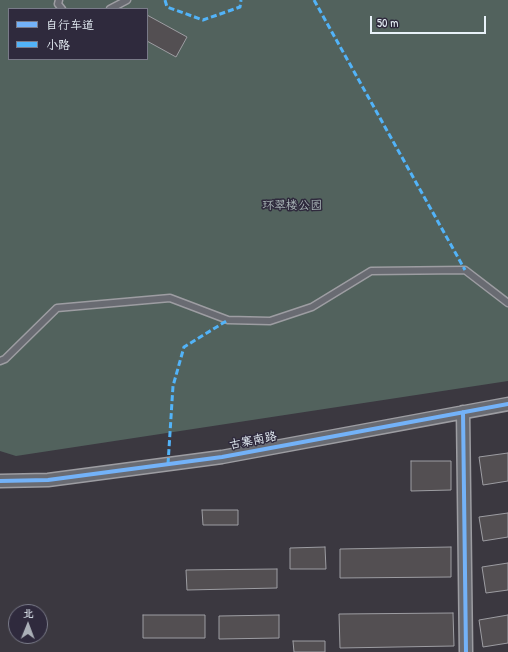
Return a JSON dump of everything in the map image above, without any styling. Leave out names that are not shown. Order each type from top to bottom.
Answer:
[{"type":"street","name":"古寨南路","points":[[0,481],[48,480],[222,457],[508,404]]},
{"type":"street","points":[[463,412],[466,652]]},
{"type":"lane","points":[[112,8],[127,0]]},
{"type":"lane","points":[[0,361],[5,359],[57,308],[170,298],[228,320],[270,321],[312,307],[371,271],[465,270],[508,303]]},
{"type":"green space","name":"环翠楼公园","points":[[0,0],[508,0],[508,381],[16,456],[0,451]]},
{"type":"building","points":[[148,16],[187,37],[176,57],[148,42]]},
{"type":"building","points":[[508,453],[508,481],[483,485],[479,457]]},
{"type":"building","points":[[411,461],[451,461],[451,490],[411,491]]},
{"type":"building","points":[[202,510],[238,510],[238,525],[203,525]]},
{"type":"building","points":[[508,513],[508,537],[483,541],[479,517]]},
{"type":"building","points":[[325,547],[326,569],[290,569],[290,548]]},
{"type":"building","points":[[451,547],[451,577],[340,578],[340,549]]},
{"type":"building","points":[[508,563],[508,590],[486,593],[482,567]]},
{"type":"building","points":[[277,569],[277,588],[187,590],[186,570]]},
{"type":"building","points":[[453,613],[454,646],[340,648],[339,614]]},
{"type":"building","points":[[143,615],[205,615],[205,638],[143,638]]},
{"type":"building","points":[[279,615],[279,638],[219,639],[219,616]]},
{"type":"building","points":[[508,615],[508,643],[483,647],[479,620]]},
{"type":"building","points":[[293,641],[325,641],[325,652],[294,652]]},
{"type":"marked path","points":[[165,0],[167,7],[203,20],[240,7],[241,0]]},
{"type":"marked path","points":[[314,0],[465,270]]},
{"type":"marked path","points":[[168,464],[173,386],[184,347],[228,320]]},
{"type":"cycle path","points":[[0,481],[48,480],[222,457],[508,404]]},
{"type":"cycle path","points":[[463,412],[466,652]]}]
